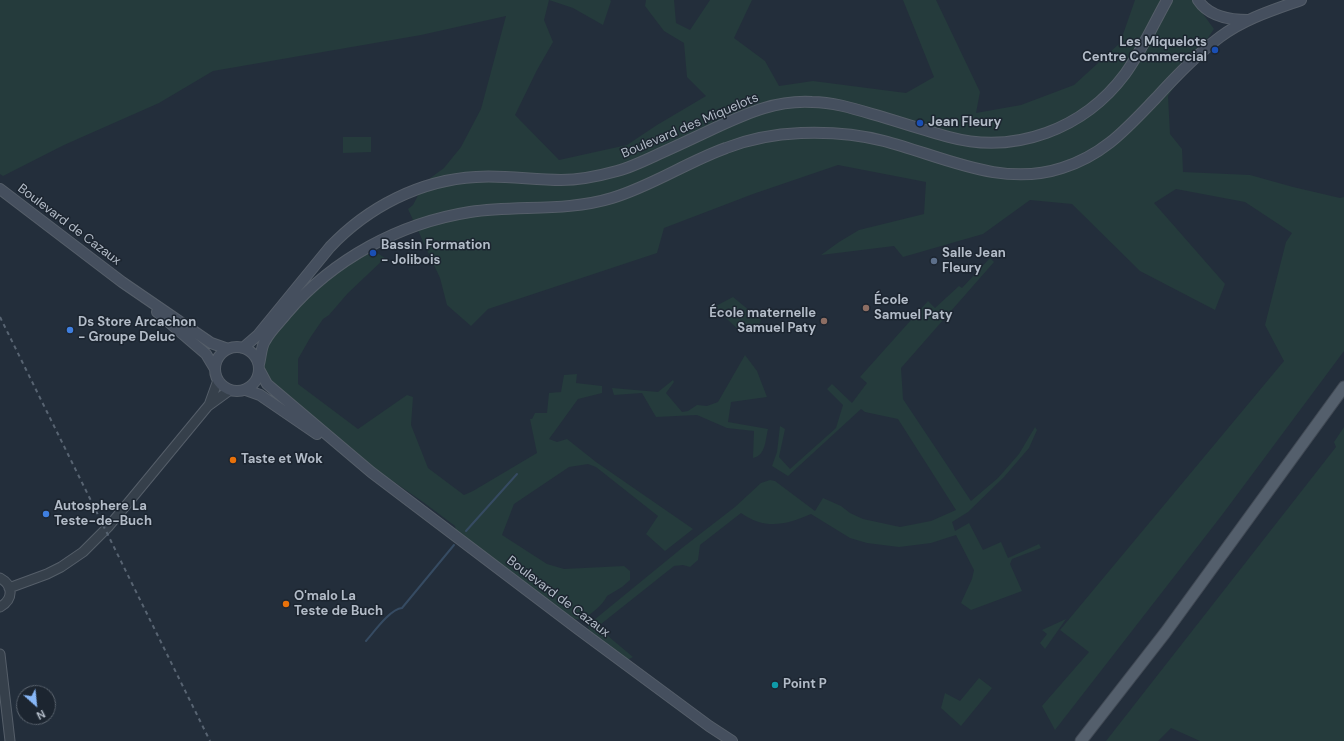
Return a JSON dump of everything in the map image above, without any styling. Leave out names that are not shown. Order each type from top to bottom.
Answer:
[{"type":"main road","name":"Boulevard des Miquelots","points":[[242,348],[258,335],[340,236],[374,210],[420,188],[444,181],[476,177],[561,180],[578,179],[604,174],[634,166],[738,117],[778,104],[811,102],[831,104],[850,108],[950,138],[973,142],[992,143],[1026,140],[1060,128],[1086,113],[1112,90],[1133,62],[1167,0]]},
{"type":"main road","points":[[1198,0],[1208,10],[1218,16],[1237,20],[1248,20]]},
{"type":"main road","points":[[259,367],[253,354],[242,348],[235,348],[228,349],[220,356],[215,369],[218,380],[223,386],[235,391],[246,390],[255,382],[259,367],[264,342],[297,302],[338,266],[358,253],[395,234],[433,221],[473,212],[503,209],[565,207],[610,199],[642,188],[727,147],[768,136],[799,133],[834,133],[865,136],[939,159],[1006,175],[1045,172],[1062,168],[1085,159],[1103,149],[1126,130],[1187,65],[1208,46],[1230,30],[1248,20],[1301,0]]},
{"type":"main road","name":"Boulevard de Cazaux","points":[[0,189],[122,282],[211,343],[228,349]]},
{"type":"main road","name":"Boulevard de Cazaux","points":[[122,282],[206,354],[215,369]]},
{"type":"main road","name":"Boulevard de Cazaux","points":[[259,367],[267,384],[371,472]]},
{"type":"main road","points":[[1081,741],[1169,627],[1344,387]]},
{"type":"main road","name":"Boulevard de Cazaux","points":[[246,390],[260,395],[371,472],[610,653],[709,726],[732,741]]},
{"type":"street","points":[[208,406],[218,380]]},
{"type":"street","points":[[9,588],[48,574],[83,552],[109,526],[208,406],[230,390]]},
{"type":"street","points":[[0,578],[6,581],[10,593],[5,604],[0,607]]},
{"type":"street","points":[[0,654],[10,741]]},
{"type":"green space","points":[[0,0],[549,0],[544,20],[553,42],[537,70],[515,115],[559,160],[627,145],[706,96],[687,77],[684,43],[664,31],[645,6],[646,0],[674,0],[676,23],[690,30],[710,0],[752,0],[734,38],[765,61],[779,86],[813,81],[906,93],[934,77],[903,0],[936,0],[980,92],[976,113],[1021,105],[1074,85],[1120,43],[1135,0],[1193,0],[1214,29],[1168,96],[1170,134],[1182,149],[1183,172],[1250,175],[1340,198],[1344,197],[1344,351],[1222,515],[1055,730],[1042,706],[1089,652],[1060,630],[1284,361],[1265,325],[1286,242],[1292,233],[1245,202],[1176,189],[1154,203],[1225,284],[1215,310],[1140,271],[1072,204],[1030,200],[983,234],[903,257],[894,246],[821,255],[859,230],[924,214],[926,182],[838,165],[753,194],[664,228],[657,253],[488,309],[471,326],[447,305],[440,278],[408,209],[413,205],[425,182],[444,168],[461,147],[481,109],[506,16],[421,35],[213,71],[159,103],[64,145],[3,176],[0,174]]},
{"type":"green space","points":[[549,0],[611,1],[603,25],[573,8]]},
{"type":"green space","points":[[343,137],[371,137],[371,152],[343,153]]},
{"type":"green space","points":[[371,249],[385,258],[348,293],[329,315],[323,319],[298,359],[298,384],[358,429],[407,395],[413,397],[411,425],[428,468],[464,495],[537,453],[530,419],[532,419],[535,413],[547,413],[549,393],[561,392],[564,375],[577,374],[576,383],[602,386],[602,393],[578,399],[549,439],[557,442],[567,439],[596,462],[693,529],[665,551],[646,534],[658,516],[596,467],[588,464],[569,467],[514,504],[502,535],[547,564],[564,569],[624,566],[630,571],[630,580],[607,596],[592,612],[581,620],[571,618],[456,531],[455,526],[371,466],[270,381],[263,367],[267,344],[301,304],[340,270]]},
{"type":"green space","points":[[990,258],[994,262],[901,368],[903,399],[971,501],[998,478],[1019,454],[1035,427],[1037,430],[1029,448],[1004,477],[968,512],[952,522],[955,531],[969,523],[983,550],[1001,542],[1008,558],[1039,544],[1041,548],[1012,559],[1010,564],[1022,591],[971,610],[961,603],[972,579],[974,570],[956,535],[931,543],[899,547],[867,543],[850,538],[811,514],[793,521],[767,524],[759,522],[741,513],[700,545],[698,560],[690,567],[683,565],[674,566],[601,624],[602,631],[633,657],[627,660],[590,632],[588,626],[594,620],[735,507],[761,483],[770,480],[775,481],[815,511],[823,498],[841,506],[850,513],[863,519],[900,527],[931,521],[956,510],[898,419],[865,412],[861,409],[788,476],[772,466],[777,452],[780,426],[785,429],[779,457],[790,469],[836,428],[843,405],[827,389],[832,384],[852,403],[867,383],[860,377],[928,301],[935,308],[959,286],[962,288]]},
{"type":"green space","points":[[733,297],[761,320],[756,331],[741,332],[714,307]]},
{"type":"green space","points":[[745,355],[757,371],[767,397],[731,402],[728,422],[768,429],[763,451],[753,458],[754,431],[727,428],[697,415],[656,417],[642,393],[614,395],[612,388],[658,392],[673,380],[674,382],[666,393],[682,412],[688,411],[697,405],[707,406],[718,402]]},
{"type":"green space","points":[[1344,427],[1344,741],[1200,741],[1171,728],[1158,741],[1106,741],[1336,447],[1334,442]]},
{"type":"green space","points":[[1066,619],[1045,649],[1040,643],[1047,634],[1042,630]]},
{"type":"green space","points":[[979,678],[992,688],[961,726],[941,708],[945,693],[960,701]]},
{"type":"waterway","points":[[466,531],[517,474]]},
{"type":"waterway","points":[[366,641],[392,612],[402,608],[454,545]]},
{"type":"railway","points":[[0,317],[210,741]]},
{"type":"place","name":"Les Miquelots Centre Commercial","points":[[1215,50]]},
{"type":"place","name":"Jean Fleury","points":[[920,123]]},
{"type":"place","name":"Bassin Formation - Jolibois","points":[[373,253]]},
{"type":"place","name":"Salle Jean Fleury","points":[[934,261]]},
{"type":"place","name":"École Samuel Paty","points":[[866,308]]},
{"type":"place","name":"École maternelle Samuel Paty","points":[[824,321]]},
{"type":"place","name":"Ds Store Arcachon - Groupe Deluc","points":[[70,330]]},
{"type":"place","name":"Taste et Wok","points":[[233,460]]},
{"type":"place","name":"Autosphere La Teste-de-Buch","points":[[46,514]]},
{"type":"place","name":"O'malo La Teste de Buch","points":[[286,604]]},
{"type":"place","name":"Point P","points":[[775,685]]}]
